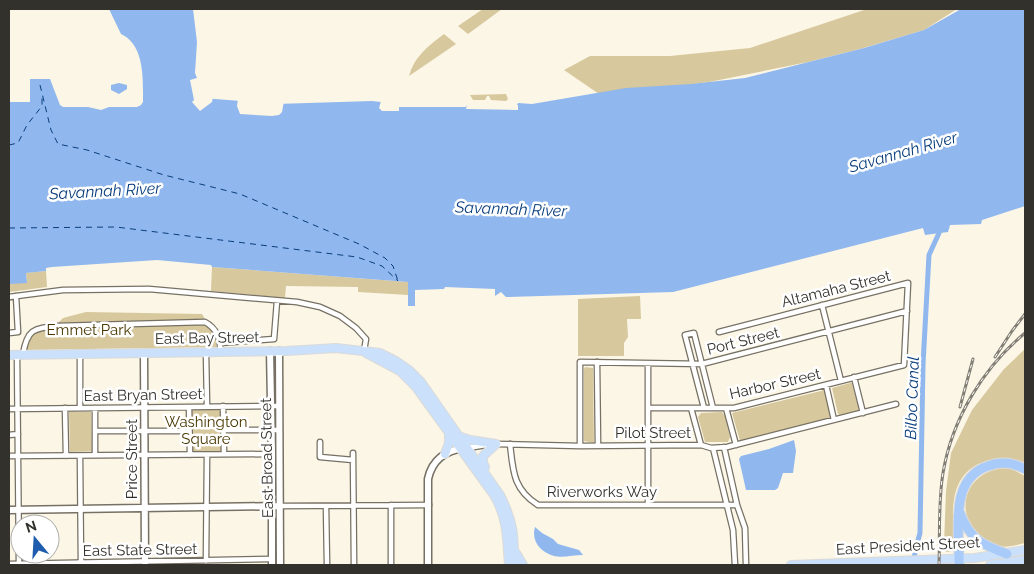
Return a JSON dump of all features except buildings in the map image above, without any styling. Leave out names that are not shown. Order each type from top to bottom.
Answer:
[{"type":"highway","points":[[959,562],[959,508],[960,497],[965,485],[980,469],[990,465],[1003,463],[1025,469]]},
{"type":"highway","points":[[959,508],[968,530],[976,540],[1007,554]]},
{"type":"main road","name":"East Bay Street","points":[[16,354],[278,351],[336,348],[380,352],[409,370],[421,382],[459,436],[464,448]]},
{"type":"main road","name":"East Broad Street","points":[[278,351],[275,430],[280,506],[280,565]]},
{"type":"main road","points":[[364,351],[405,375],[416,387],[449,433],[464,448],[500,495]]},
{"type":"main road","name":"Price Street","points":[[144,353],[145,564]]},
{"type":"main road","name":"East Broad Street","points":[[272,562],[272,454],[275,430]]},
{"type":"main road","points":[[445,454],[449,443],[449,433]]},
{"type":"main road","points":[[459,436],[464,439],[496,444]]},
{"type":"main road","points":[[496,444],[486,452],[482,463],[495,481],[507,510],[513,530],[514,565]]},
{"type":"main road","points":[[428,565],[428,479],[430,470],[439,458],[445,454],[464,448]]},
{"type":"main road","points":[[464,448],[500,506],[507,525],[509,565]]},
{"type":"main road","points":[[9,510],[280,506]]},
{"type":"main road","name":"East President Street","points":[[792,565],[925,559],[959,562],[1025,550]]},
{"type":"main road","points":[[515,551],[522,565]]},
{"type":"main road","name":"East President Street","points":[[990,565],[1025,560]]},
{"type":"street","name":"Altamaha Street","points":[[719,332],[908,283],[904,365]]},
{"type":"street","points":[[9,297],[63,290],[149,289],[312,305],[340,316],[356,328],[367,341],[364,351]]},
{"type":"street","points":[[9,333],[18,332],[16,296]]},
{"type":"street","points":[[220,343],[274,340],[277,301]]},
{"type":"street","points":[[822,306],[841,381]]},
{"type":"street","name":"Port Street","points":[[580,446],[580,362],[702,364],[907,311]]},
{"type":"street","points":[[19,565],[16,354],[28,336],[34,330],[56,326],[205,322],[213,326],[220,343],[220,352]]},
{"type":"street","points":[[704,408],[686,335],[694,333],[713,408]]},
{"type":"street","points":[[206,352],[207,406]]},
{"type":"street","points":[[80,354],[80,408]]},
{"type":"street","points":[[597,362],[598,446]]},
{"type":"street","points":[[648,364],[648,505]]},
{"type":"street","name":"Harbor Street","points":[[648,408],[734,408],[904,365]]},
{"type":"street","points":[[854,377],[863,413]]},
{"type":"street","points":[[826,385],[834,420]]},
{"type":"street","name":"Pilot Street","points":[[464,448],[496,444],[580,446],[701,445],[714,448],[724,447],[896,404]]},
{"type":"street","points":[[223,406],[224,454]]},
{"type":"street","name":"East Bryan Street","points":[[9,409],[275,406]]},
{"type":"street","points":[[189,407],[190,455]]},
{"type":"street","points":[[65,408],[66,456]]},
{"type":"street","points":[[95,408],[95,455]]},
{"type":"street","points":[[691,408],[701,445]]},
{"type":"street","points":[[726,408],[736,445]]},
{"type":"street","points":[[224,430],[275,430]]},
{"type":"street","points":[[95,431],[190,431]]},
{"type":"street","points":[[9,434],[18,434]]},
{"type":"street","points":[[320,442],[320,457],[353,460]]},
{"type":"street","name":"Riverworks Way","points":[[510,444],[514,478],[517,485],[523,493],[538,505],[737,505]]},
{"type":"street","points":[[724,447],[737,505],[745,528],[746,565]]},
{"type":"street","points":[[714,448],[734,536],[735,565]]},
{"type":"street","points":[[353,453],[354,565]]},
{"type":"street","points":[[9,456],[272,454]]},
{"type":"street","points":[[206,561],[207,455]]},
{"type":"street","points":[[80,456],[81,564]]},
{"type":"street","points":[[391,505],[391,565]]},
{"type":"street","points":[[280,506],[428,505]]},
{"type":"street","points":[[326,506],[327,564]]},
{"type":"street","name":"East State Street","points":[[9,564],[145,564],[206,561],[221,563],[272,562]]},
{"type":"green space","points":[[483,9],[502,9],[468,34],[458,26]]},
{"type":"green space","points":[[867,9],[957,9],[924,30],[860,49],[808,62],[709,82],[602,96],[564,70],[590,56],[670,56],[750,48]]},
{"type":"green space","points":[[444,34],[456,44],[409,76],[418,58]]},
{"type":"green space","points":[[506,94],[508,99],[506,101],[491,100],[489,96],[485,100],[473,100],[470,95]]},
{"type":"green space","points":[[212,267],[408,282],[408,295],[358,292],[358,287],[286,286],[285,298],[211,291]]},
{"type":"green space","points":[[46,271],[47,287],[9,292],[9,275],[27,283],[26,273]]},
{"type":"green space","points":[[640,296],[641,319],[627,319],[628,337],[624,343],[624,356],[578,356],[578,299]]},
{"type":"green space","name":"Emmet Park","points":[[86,312],[202,314],[216,338],[216,347],[26,350],[29,339],[35,332],[52,329],[63,318]]},
{"type":"green space","points":[[1025,349],[1025,463],[1013,460],[990,460],[970,469],[957,487],[954,500],[953,519],[956,551],[946,552],[944,545],[946,491],[951,453],[972,410],[1004,369]]},
{"type":"green space","points":[[585,367],[593,368],[593,443],[584,441]]},
{"type":"green space","points":[[852,383],[859,410],[840,415],[838,414],[832,388]]},
{"type":"green space","points":[[825,390],[831,418],[740,441],[732,413]]},
{"type":"green space","name":"Washington Square","points":[[191,409],[221,409],[222,453],[192,453]]},
{"type":"green space","points":[[69,412],[91,412],[92,451],[70,452]]},
{"type":"green space","points":[[722,412],[725,416],[730,437],[728,442],[705,442],[698,417],[701,413]]},
{"type":"green space","points":[[1004,468],[1012,469],[1025,476],[1025,543],[1005,547],[991,544],[980,537],[969,522],[966,511],[966,501],[974,482],[982,475]]},
{"type":"water","name":"Savannah River","points":[[109,9],[193,9],[197,42],[195,73],[197,78],[194,82],[203,98],[276,104],[372,101],[390,103],[399,107],[466,107],[467,105],[532,104],[626,88],[745,78],[864,48],[924,30],[961,9],[1025,9],[1025,206],[982,220],[981,224],[950,225],[948,232],[925,235],[923,228],[673,292],[506,297],[501,292],[495,296],[495,289],[445,287],[444,289],[415,290],[415,306],[408,306],[408,282],[212,267],[211,265],[157,260],[52,267],[46,268],[46,271],[26,273],[27,283],[10,284],[9,102],[30,102],[30,79],[50,79],[60,105],[63,107],[88,107],[101,110],[109,107],[137,107],[143,102],[139,55],[129,39],[121,34]]},
{"type":"water","points":[[119,83],[127,85],[127,89],[119,94],[111,90],[111,85]]},
{"type":"water","points":[[794,440],[796,451],[793,473],[783,473],[778,488],[775,490],[746,490],[739,459],[741,456]]},
{"type":"water","points":[[535,527],[558,544],[579,550],[583,555],[557,557],[545,552],[538,545],[534,537]]},
{"type":"pier","points":[[197,78],[204,96],[213,97],[212,102],[200,111],[192,102],[194,100],[190,80]]},
{"type":"pier","points":[[238,99],[284,101],[282,112],[279,115],[272,116],[240,114],[237,106]]},
{"type":"pier","points":[[381,101],[399,103],[399,111],[382,111],[379,108]]},
{"type":"pier","points":[[467,105],[518,105],[518,110],[466,109]]},
{"type":"waterway","name":"Bilbo Canal","points":[[914,565],[915,551],[920,533],[923,364],[929,255],[939,233]]},
{"type":"ferry route","points":[[40,85],[51,130],[58,144],[87,150],[164,175],[240,194],[359,244],[385,258],[393,266],[398,281]]},
{"type":"ferry route","points":[[9,145],[18,143],[27,125],[42,106],[42,96]]},
{"type":"ferry route","points":[[9,228],[116,227],[357,257],[382,266],[398,281]]},
{"type":"railway","points":[[995,357],[1025,314]]},
{"type":"railway","points":[[939,565],[941,484],[947,453],[954,433],[962,414],[983,378],[1025,333]]},
{"type":"railway","points":[[960,407],[973,359]]}]
